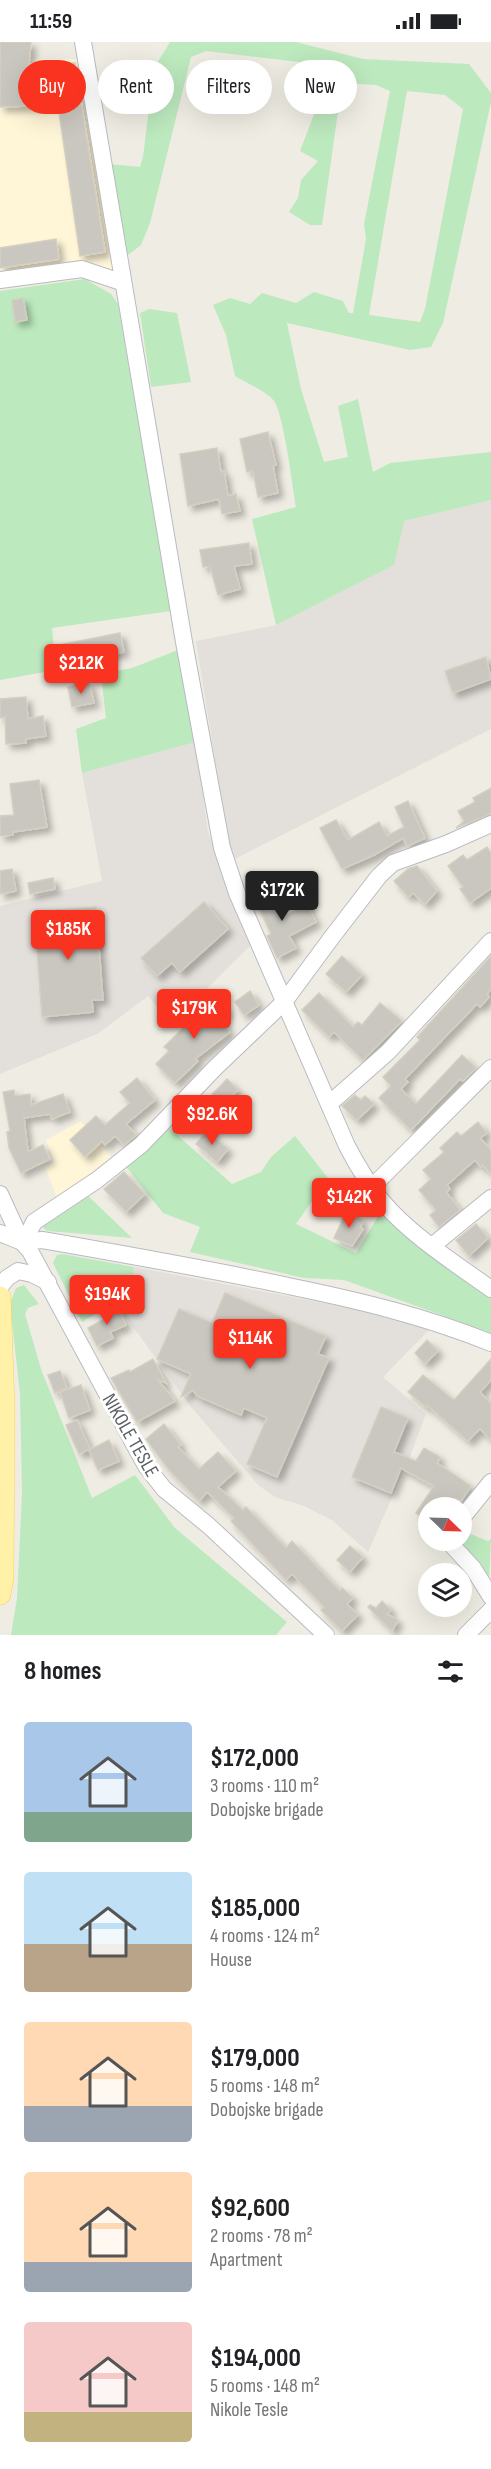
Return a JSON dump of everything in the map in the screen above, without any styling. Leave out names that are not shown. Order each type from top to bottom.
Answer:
[{"type":"main road","points":[[0,1297],[4,1407],[3,1577],[0,1594]]},
{"type":"street","points":[[82,42],[121,282],[222,848],[237,893],[347,1146],[372,1187],[384,1203],[432,1246],[491,1289]]},
{"type":"street","points":[[0,280],[82,269],[100,273],[121,282]]},
{"type":"street","points":[[24,1241],[34,1222],[133,1154],[215,1068],[284,1002],[379,876],[393,863],[446,844],[491,824]]},
{"type":"street","points":[[329,1104],[388,1052],[491,941]]},
{"type":"street","points":[[372,1187],[491,1068]]},
{"type":"street","name":"NIKOLE TESLE","points":[[0,1194],[146,1466],[164,1489],[209,1526],[326,1635]]},
{"type":"street","points":[[432,1246],[491,1198]]},
{"type":"street","points":[[0,1233],[24,1241],[54,1242],[221,1272],[321,1293],[412,1315],[449,1326],[491,1343]]},
{"type":"street","points":[[0,1287],[7,1278],[18,1271],[32,1274],[48,1282]]},
{"type":"street","points":[[472,1506],[491,1482]]},
{"type":"street","points":[[457,1551],[473,1568],[491,1597]]},
{"type":"street","points":[[466,1635],[491,1610]]},
{"type":"shaded area","points":[[78,59],[18,60],[18,114],[86,114],[86,106],[114,272],[0,272],[0,60]]},
{"type":"shaded area","points":[[491,500],[491,729],[231,861],[196,641],[276,625],[393,565],[403,521]]},
{"type":"shaded area","points":[[196,742],[208,832],[251,945],[172,1023],[148,996],[99,1033],[0,1074],[0,906],[102,881],[82,773]]},
{"type":"shaded area","points":[[81,1121],[115,1161],[57,1198],[45,1167],[54,1163],[46,1140]]},
{"type":"shaded area","points":[[134,1267],[356,1309],[430,1329],[383,1377],[426,1414],[368,1552],[333,1521],[304,1506],[275,1497],[258,1485],[191,1407],[126,1317]]},
{"type":"green space","points":[[170,42],[296,42],[363,59],[469,64],[491,93],[491,102],[443,323],[431,347],[410,350],[287,323],[301,389],[324,462],[348,457],[338,406],[358,399],[373,472],[390,463],[491,452],[491,500],[404,521],[394,565],[276,625],[252,519],[296,507],[284,434],[274,401],[262,391],[235,376],[226,335],[213,305],[230,298],[250,304],[262,293],[296,303],[314,292],[343,301],[349,313],[353,313],[366,239],[364,224],[390,91],[376,85],[357,84],[357,60],[284,60],[206,51],[186,60],[186,77],[150,223],[141,245],[124,258],[110,164],[140,167],[148,114],[174,114],[174,60],[159,60]],"holes":[[[407,91],[445,95],[463,109],[425,309],[420,322],[369,315]]]},
{"type":"green space","points":[[314,114],[338,114],[322,225],[310,225],[289,212],[298,198],[301,180],[318,161],[300,151]]},
{"type":"green space","points":[[85,279],[111,294],[118,304],[171,611],[52,628],[56,670],[0,680],[0,291]]},
{"type":"green space","points":[[149,309],[177,313],[191,382],[151,387],[140,313]]},
{"type":"green space","points":[[178,650],[196,742],[82,773],[76,729],[106,718],[101,674],[132,668]]},
{"type":"green space","points":[[167,1126],[232,1184],[261,1172],[271,1157],[295,1136],[328,1178],[296,1224],[356,1253],[382,1210],[415,1244],[491,1297],[491,1333],[344,1280],[304,1278],[190,1252],[200,1227],[163,1213],[124,1164]]},
{"type":"green space","points":[[85,1193],[132,1238],[48,1231],[43,1228],[44,1223]]},
{"type":"green space","points":[[57,1255],[134,1267],[126,1317],[116,1301],[82,1322],[53,1263]]},
{"type":"green space","points":[[24,1285],[39,1304],[28,1308],[25,1314],[41,1369],[92,1498],[135,1475],[175,1528],[287,1622],[276,1635],[11,1635],[17,1598],[22,1493],[20,1394],[10,1304],[16,1288]]},
{"type":"green space","points":[[472,1535],[488,1541],[491,1539],[489,1581],[464,1551],[472,1551]]},
{"type":"building","points":[[0,42],[31,42],[29,60],[18,60],[18,106],[0,107]]},
{"type":"building","points":[[59,114],[83,114],[105,252],[80,256]]},
{"type":"building","points":[[56,239],[59,259],[0,268],[0,248]]},
{"type":"building","points":[[23,298],[27,320],[15,322],[12,300]]},
{"type":"building","points":[[268,432],[276,465],[273,466],[278,493],[258,497],[253,471],[247,472],[240,439]]},
{"type":"building","points":[[217,448],[228,496],[236,494],[240,511],[222,514],[219,499],[188,506],[180,454]]},
{"type":"building","points":[[249,543],[252,564],[234,566],[240,589],[218,595],[210,566],[203,567],[200,550]]},
{"type":"building","points":[[120,633],[124,652],[83,660],[82,656],[62,661],[59,645]]},
{"type":"building","points":[[486,657],[491,679],[453,693],[445,671]]},
{"type":"building","points":[[89,682],[94,703],[72,707],[68,687]]},
{"type":"building","points":[[26,697],[28,719],[43,716],[46,736],[26,739],[26,743],[6,744],[5,717],[0,718],[0,699]]},
{"type":"building","points":[[39,780],[47,827],[0,836],[0,816],[14,815],[10,784]]},
{"type":"building","points":[[491,788],[491,814],[456,828],[464,821],[458,811],[475,802],[473,798]]},
{"type":"building","points":[[408,801],[425,838],[407,846],[403,838],[374,855],[342,869],[320,828],[336,820],[348,840],[379,822],[387,836],[404,827],[395,807]]},
{"type":"building","points":[[487,847],[491,853],[491,888],[470,903],[460,889],[463,887],[448,866],[463,855],[467,860]]},
{"type":"building","points":[[417,866],[437,891],[425,904],[413,893],[408,897],[394,881],[408,869]]},
{"type":"building","points":[[12,869],[16,891],[0,894],[0,871]]},
{"type":"building","points":[[53,878],[55,889],[30,894],[28,883]]},
{"type":"building","points":[[268,887],[283,917],[307,905],[316,922],[289,936],[296,948],[277,958],[267,936],[271,934],[253,895]]},
{"type":"building","points":[[204,902],[228,929],[180,972],[172,963],[157,976],[141,958]]},
{"type":"building","points":[[96,907],[103,1000],[92,1000],[93,1012],[42,1017],[34,912]]},
{"type":"building","points":[[342,956],[362,975],[346,992],[326,974]]},
{"type":"building","points":[[491,956],[491,989],[487,994],[489,997],[480,1007],[477,1004],[447,1035],[405,1079],[408,1082],[401,1089],[416,1104],[462,1055],[476,1068],[463,1081],[460,1079],[411,1130],[379,1098],[391,1086],[383,1077],[420,1040],[417,1037]]},
{"type":"building","points":[[250,991],[259,1005],[244,1015],[235,1002]]},
{"type":"building","points":[[319,993],[353,1027],[358,1022],[362,1025],[380,1003],[402,1021],[363,1060],[334,1032],[329,1037],[302,1010]]},
{"type":"building","points":[[217,997],[228,1011],[219,1018],[230,1032],[195,1059],[198,1061],[175,1083],[156,1064],[169,1051],[164,1047],[185,1026],[183,1023]]},
{"type":"building","points":[[137,1078],[155,1100],[126,1124],[136,1135],[124,1145],[115,1136],[105,1145],[102,1141],[85,1157],[70,1140],[96,1116],[105,1125],[130,1103],[120,1092]]},
{"type":"building","points":[[227,1079],[238,1090],[216,1111],[219,1114],[204,1132],[189,1118]]},
{"type":"building","points":[[14,1090],[15,1096],[30,1094],[31,1105],[63,1094],[70,1112],[52,1119],[50,1114],[24,1118],[28,1152],[43,1145],[50,1159],[21,1173],[9,1148],[7,1132],[10,1131],[3,1092]]},
{"type":"building","points":[[355,1095],[361,1100],[365,1096],[374,1104],[357,1120],[342,1106]]},
{"type":"building","points":[[478,1122],[487,1133],[480,1138],[491,1150],[491,1174],[475,1160],[447,1185],[450,1189],[446,1192],[460,1210],[439,1227],[430,1215],[436,1210],[419,1190],[431,1179],[423,1170],[444,1152],[440,1148],[457,1132],[461,1136]]},
{"type":"building","points":[[207,1131],[228,1149],[217,1162],[196,1144]]},
{"type":"building","points":[[124,1172],[145,1194],[126,1212],[104,1189]]},
{"type":"building","points":[[346,1212],[363,1220],[360,1228],[363,1229],[352,1246],[334,1238]]},
{"type":"building","points":[[476,1224],[488,1238],[469,1256],[456,1240]]},
{"type":"building","points":[[225,1293],[326,1336],[318,1354],[329,1358],[277,1477],[247,1464],[267,1418],[244,1408],[241,1415],[197,1396],[193,1390],[181,1397],[191,1374],[157,1359],[179,1309],[212,1323]]},
{"type":"building","points":[[116,1304],[126,1325],[110,1332],[113,1338],[97,1346],[88,1328],[108,1317],[105,1310]]},
{"type":"building","points":[[427,1340],[438,1351],[425,1364],[415,1353]]},
{"type":"building","points":[[153,1359],[166,1383],[158,1380],[175,1401],[137,1422],[111,1378],[129,1370],[130,1372]]},
{"type":"building","points":[[491,1359],[491,1380],[480,1392],[491,1404],[491,1440],[480,1429],[468,1441],[427,1405],[426,1407],[408,1392],[423,1375],[454,1400]]},
{"type":"building","points":[[60,1371],[67,1388],[55,1393],[48,1375]]},
{"type":"building","points":[[81,1385],[90,1410],[69,1418],[60,1392]]},
{"type":"building","points":[[381,1407],[408,1418],[394,1452],[416,1461],[424,1448],[440,1457],[437,1463],[471,1486],[464,1497],[427,1497],[434,1486],[401,1468],[391,1493],[352,1477]]},
{"type":"building","points":[[77,1420],[90,1449],[79,1454],[66,1425]]},
{"type":"building","points":[[164,1424],[181,1445],[178,1447],[199,1469],[218,1452],[236,1471],[218,1487],[243,1510],[246,1507],[286,1548],[292,1541],[340,1591],[342,1588],[353,1598],[347,1604],[358,1615],[342,1631],[321,1610],[324,1607],[292,1574],[286,1580],[231,1521],[234,1518],[207,1492],[199,1501],[169,1470],[146,1439]]},
{"type":"building","points":[[109,1440],[119,1461],[98,1470],[89,1450]]},
{"type":"building","points":[[350,1546],[363,1557],[350,1572],[337,1560]]},
{"type":"building","points":[[382,1601],[391,1610],[387,1614],[398,1620],[392,1631],[368,1607],[370,1605],[376,1608]]}]
